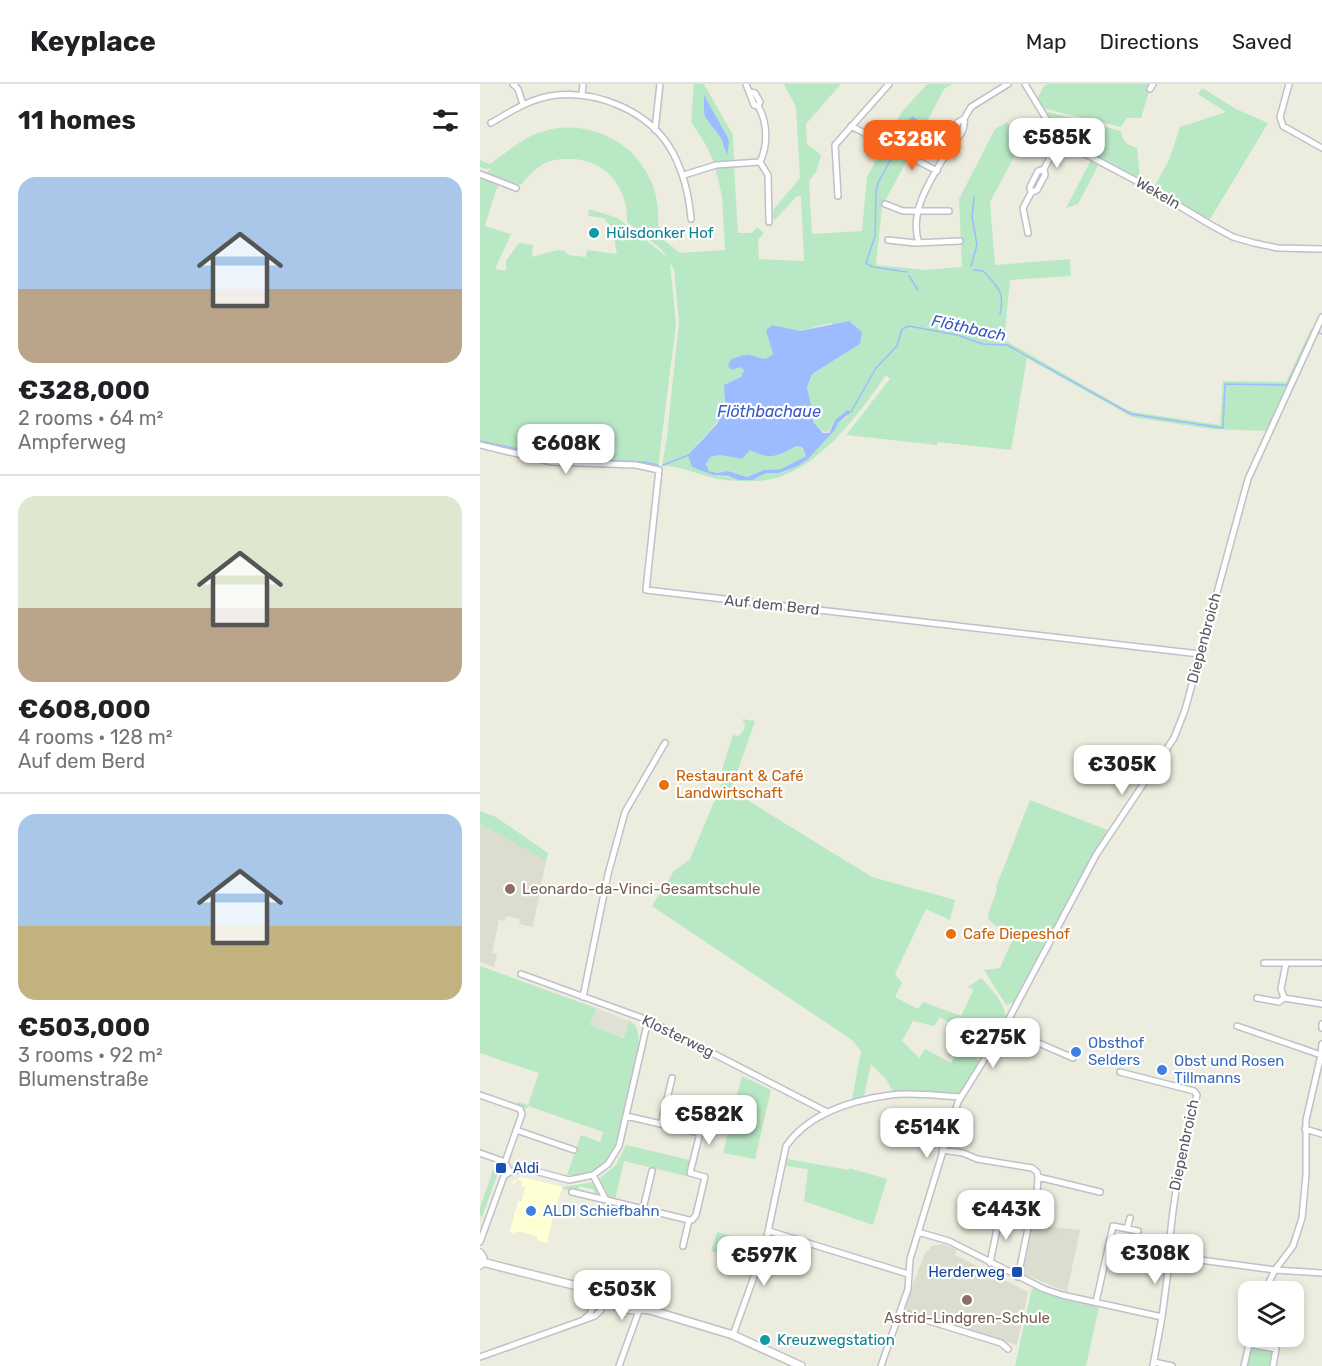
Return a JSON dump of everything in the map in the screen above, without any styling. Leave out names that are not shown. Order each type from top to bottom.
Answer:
[{"type":"street","points":[[513,84],[518,89],[523,104]]},
{"type":"street","points":[[582,95],[583,84]]},
{"type":"street","points":[[655,130],[660,84]]},
{"type":"street","points":[[746,84],[750,92],[749,96],[764,117],[766,146],[760,162]]},
{"type":"street","points":[[838,196],[835,145],[889,84]]},
{"type":"street","points":[[919,243],[916,234],[918,212],[922,200],[951,144],[958,139],[970,107],[1008,84]]},
{"type":"street","points":[[1025,84],[1059,140],[1044,169],[1045,175],[1023,208],[1028,233]]},
{"type":"street","points":[[1289,84],[1280,117],[1283,126],[1322,148]]},
{"type":"street","points":[[491,123],[523,104],[549,96],[582,95],[607,100],[636,114],[655,130],[672,150],[684,175],[691,219]]},
{"type":"street","points":[[851,126],[937,171]]},
{"type":"street","name":"Wekeln","points":[[1059,140],[1144,185],[1233,237],[1278,248],[1322,249]]},
{"type":"street","points":[[684,175],[716,165],[760,162]]},
{"type":"street","points":[[760,162],[768,176],[769,222]]},
{"type":"street","points":[[480,174],[516,188]]},
{"type":"street","points":[[885,204],[899,210],[949,211]]},
{"type":"street","points":[[888,240],[919,243],[960,241]]},
{"type":"street","name":"Diepenbroich","points":[[1004,1028],[1096,855],[1174,738],[1185,710],[1248,479],[1322,317]]},
{"type":"street","name":"Auf dem Berd","points":[[480,445],[552,462],[636,465],[659,470],[645,590],[1200,654]]},
{"type":"street","points":[[583,997],[608,874],[625,812],[664,742]]},
{"type":"street","points":[[1264,963],[1320,963]]},
{"type":"street","points":[[1284,998],[1281,989],[1286,963]]},
{"type":"street","name":"Klosterweg","points":[[521,974],[648,1020],[827,1112]]},
{"type":"street","points":[[1257,998],[1279,1002],[1284,998],[1322,1004]]},
{"type":"street","points":[[480,1242],[504,1176],[510,1172],[524,1168],[569,1180],[593,1175],[608,1164],[619,1146],[648,1020]]},
{"type":"street","points":[[1237,1026],[1321,1055]]},
{"type":"street","points":[[881,1366],[908,1289],[908,1274],[918,1232],[960,1097],[1004,1028],[1073,1058]]},
{"type":"street","points":[[1270,1281],[1293,1246],[1302,1218],[1306,1175],[1305,1129],[1322,1044]]},
{"type":"street","name":"Diepenbroich","points":[[1120,1072],[1194,1091],[1197,1095],[1182,1149],[1172,1204],[1170,1256]]},
{"type":"street","points":[[661,1124],[672,1078]]},
{"type":"street","points":[[480,1095],[520,1109],[522,1114],[505,1162]]},
{"type":"street","points":[[733,1335],[769,1231],[786,1146],[793,1136],[827,1112],[858,1101],[893,1095],[960,1097]]},
{"type":"street","points":[[695,1132],[703,1099]]},
{"type":"street","points":[[572,1192],[689,1220],[696,1215],[705,1177],[690,1173],[700,1133],[626,1116]]},
{"type":"street","points":[[1305,1129],[1322,1134]]},
{"type":"street","points":[[516,1130],[574,1150]]},
{"type":"street","points":[[942,1150],[963,1153],[976,1159],[1032,1168],[1036,1172],[1038,1178],[1036,1213],[1029,1228],[1018,1277]]},
{"type":"street","points":[[480,1153],[505,1162],[510,1172]]},
{"type":"street","points":[[643,1209],[652,1171]]},
{"type":"street","points":[[593,1175],[606,1200]]},
{"type":"street","points":[[1038,1178],[1100,1191]]},
{"type":"street","points":[[990,1263],[999,1214]]},
{"type":"street","points":[[1127,1229],[1130,1218]]},
{"type":"street","points":[[480,1219],[487,1221]]},
{"type":"street","points":[[682,1246],[689,1220]]},
{"type":"street","points":[[1096,1302],[1113,1226],[1138,1231]]},
{"type":"street","points":[[769,1231],[908,1274]]},
{"type":"street","points":[[918,1232],[949,1241],[1018,1277],[1053,1292],[1162,1317]]},
{"type":"street","points":[[480,1252],[483,1256],[481,1264],[633,1303],[640,1308],[733,1335],[801,1366]]},
{"type":"street","points":[[1172,1366],[1153,1364],[1170,1256],[1275,1270],[1322,1273]]},
{"type":"street","points":[[598,1294],[604,1301],[629,1310],[640,1308]]},
{"type":"street","points":[[583,1320],[590,1314],[598,1294]]},
{"type":"street","points":[[480,1357],[598,1314],[604,1301]]},
{"type":"street","points":[[619,1366],[640,1308]]},
{"type":"street","points":[[900,1312],[1001,1343],[1008,1349]]},
{"type":"street","points":[[1244,1366],[1248,1347]]},
{"type":"street","points":[[1268,1347],[1276,1350],[1272,1366]]},
{"type":"shaded area","points":[[694,84],[704,84],[733,135],[734,162],[714,163],[706,145],[691,122]],"holes":[[[704,96],[727,136],[726,154],[721,138],[705,117]]]},
{"type":"shaded area","points":[[784,84],[841,84],[806,124],[807,144],[821,155],[816,172],[809,181],[812,234],[862,231],[867,177],[883,147],[886,146],[907,157],[907,160],[882,207],[876,265],[926,270],[962,267],[959,199],[995,129],[1007,122],[1021,144],[990,202],[995,265],[1070,259],[1071,276],[1010,280],[1004,340],[1125,409],[1220,425],[1223,381],[1286,382],[1311,329],[1314,329],[1268,431],[1211,429],[1132,417],[1027,358],[1011,450],[846,435],[890,379],[886,375],[850,423],[820,454],[785,475],[762,481],[730,480],[709,477],[678,467],[662,466],[679,322],[674,269],[670,264],[676,324],[658,467],[564,462],[480,443],[480,176],[500,184],[485,226],[511,234],[495,269],[506,271],[506,261],[519,243],[533,245],[532,257],[557,250],[565,251],[568,255],[586,257],[587,250],[617,254],[612,229],[604,218],[588,216],[589,209],[618,218],[667,257],[661,249],[627,222],[624,198],[619,188],[613,178],[596,165],[572,159],[551,161],[538,168],[521,185],[480,172],[487,173],[491,168],[480,167],[480,160],[490,164],[527,138],[558,128],[575,128],[608,136],[635,156],[645,170],[656,198],[659,236],[680,253],[725,250],[722,196],[715,167],[734,166],[738,233],[752,233],[757,227],[764,233],[758,240],[759,259],[804,261],[801,196],[797,196],[775,220],[773,217],[773,210],[800,178],[796,107]],"holes":[[[831,323],[860,344],[812,374],[807,387],[813,422],[817,428],[827,433],[838,418],[848,410],[847,417],[838,423],[835,430],[808,459],[798,466],[779,473],[766,473],[753,480],[713,475],[703,471],[697,444],[720,419],[724,385],[741,377],[744,370],[739,367],[749,355],[763,360],[769,358],[800,331]]]},
{"type":"shaded area","points":[[927,84],[952,84],[944,89],[911,153],[908,154],[887,141],[901,113]]},
{"type":"shaded area","points":[[1048,84],[1151,84],[1141,118],[1127,118],[1121,127],[1042,108],[1037,99],[1044,86]]},
{"type":"shaded area","points":[[1202,88],[1236,109],[1268,123],[1209,221],[1154,187],[1169,160],[1180,127],[1226,112],[1198,94]]},
{"type":"shaded area","points":[[1048,112],[1121,131],[1126,142],[1137,148],[1140,180],[1060,137],[1045,115]]},
{"type":"shaded area","points":[[1091,160],[1099,164],[1078,204],[1066,208]]},
{"type":"shaded area","points":[[797,446],[805,452],[806,456],[781,469],[764,470],[747,477],[728,471],[717,473],[709,471],[706,464],[710,457],[720,455],[742,459],[750,450],[774,456]]},
{"type":"shaded area","points":[[742,719],[755,721],[731,790],[872,877],[955,900],[950,920],[926,909],[895,974],[902,983],[895,997],[918,1009],[923,1002],[961,1016],[973,991],[968,987],[981,978],[998,998],[1005,1011],[1005,1023],[982,1059],[961,1030],[940,1017],[934,1026],[913,1021],[902,1041],[919,1058],[925,1049],[951,1063],[964,1041],[980,1063],[959,1093],[893,1092],[886,1079],[871,1064],[864,1096],[852,1099],[861,1051],[852,1040],[652,906],[674,871],[690,859],[722,783],[718,782],[733,735],[738,736],[744,730],[745,724]]},
{"type":"shaded area","points":[[1030,800],[1110,831],[1095,853],[1049,937],[996,926],[988,919],[996,887]]},
{"type":"shaded area","points":[[480,811],[496,817],[548,853],[546,861],[480,824]]},
{"type":"shaded area","name":"Leonardo-da-Vinci-Gesamtschule","points":[[480,824],[546,861],[533,927],[519,924],[520,919],[506,916],[504,921],[499,920],[492,953],[497,954],[494,967],[480,962]]},
{"type":"shaded area","points":[[1014,936],[1046,943],[1014,1005],[1011,1003],[1006,1005],[984,970],[1000,968]]},
{"type":"shaded area","points":[[480,966],[596,1008],[590,1025],[624,1038],[629,1021],[635,1026],[638,1032],[639,1048],[617,1141],[604,1163],[592,1171],[567,1175],[581,1135],[600,1142],[603,1132],[528,1106],[526,1110],[516,1105],[517,1102],[528,1105],[539,1073],[480,1053]]},
{"type":"shaded area","points":[[596,1008],[629,1021],[625,1038],[590,1025]]},
{"type":"shaded area","points":[[742,1076],[771,1090],[755,1159],[723,1153]]},
{"type":"shaded area","points":[[626,1145],[690,1160],[686,1176],[624,1161],[615,1200],[610,1198],[599,1179],[616,1165]]},
{"type":"shaded area","points":[[787,1159],[849,1170],[849,1168],[887,1179],[873,1225],[804,1201],[808,1169],[786,1166]]},
{"type":"shaded area","points":[[496,1162],[501,1165],[482,1217],[480,1207]]},
{"type":"shaded area","points":[[521,1177],[563,1187],[555,1208],[547,1243],[537,1240],[537,1236],[516,1231],[515,1235],[510,1231],[518,1201],[522,1201],[525,1187],[521,1186],[522,1181],[517,1180],[515,1184],[511,1183]]},
{"type":"shaded area","points":[[593,1182],[598,1191],[597,1195],[594,1194],[594,1190],[580,1186],[578,1191],[562,1189],[563,1187]]},
{"type":"shaded area","points":[[1034,1225],[1080,1230],[1067,1292],[1021,1273],[1030,1230]]},
{"type":"shaded area","points":[[717,1232],[762,1244],[756,1264],[711,1251]]},
{"type":"shaded area","name":"Astrid-Lindgren-Schule","points":[[942,1244],[957,1250],[955,1255],[1028,1292],[1017,1345],[908,1312],[905,1307],[924,1255],[932,1246]]},
{"type":"shaded area","points":[[1032,1288],[1099,1307],[1086,1366],[1015,1366]]},
{"type":"shaded area","points":[[1252,1347],[1273,1351],[1270,1366],[1248,1366]]},
{"type":"water","points":[[704,95],[727,136],[729,142],[727,156],[721,138],[705,117]]},
{"type":"water","points":[[913,116],[917,120],[915,124],[920,121],[921,123],[915,138],[911,140],[910,134],[905,135],[904,130],[907,122]]},
{"type":"water","name":"Flöthbachaue","points":[[849,321],[862,332],[860,344],[812,374],[807,387],[813,422],[823,433],[829,433],[836,419],[848,410],[851,412],[838,423],[835,430],[808,459],[798,466],[779,473],[766,473],[753,480],[739,480],[728,476],[713,475],[692,467],[688,455],[717,424],[725,408],[724,385],[741,377],[744,370],[739,367],[732,370],[728,366],[731,359],[748,355],[762,359],[770,357],[773,354],[766,330],[772,325],[800,331]],"holes":[[[797,446],[803,448],[806,456],[781,469],[764,470],[747,477],[728,471],[717,473],[709,471],[706,464],[710,457],[720,455],[742,459],[750,450],[774,456]]]},
{"type":"waterway","points":[[897,147],[911,140]]},
{"type":"waterway","points":[[895,151],[878,183],[875,236],[866,263],[873,267],[907,272]]},
{"type":"waterway","points":[[971,266],[977,245],[972,217],[974,197]]},
{"type":"waterway","points":[[974,270],[983,271],[999,290],[1002,300],[1000,314]]},
{"type":"waterway","points":[[909,276],[918,290]]},
{"type":"waterway","name":"Flöthbach","points":[[851,412],[876,368],[897,346],[902,329],[909,326],[957,335],[983,344],[1007,345],[1131,414],[1223,428],[1225,384],[1287,385],[1312,332]]},
{"type":"waterway","name":"Flöthbach","points":[[480,441],[563,459],[645,462],[658,465]]},
{"type":"waterway","name":"Flöthbach","points":[[663,465],[689,455]]},
{"type":"place","name":"Hülsdonker Hof","points":[[594,233]]},
{"type":"place","name":"Restaurant & Café Landwirtschaft","points":[[664,785]]},
{"type":"place","name":"Leonardo-da-Vinci-Gesamtschule","points":[[510,889]]},
{"type":"place","name":"Cafe Diepeshof","points":[[951,934]]},
{"type":"place","name":"Obsthof Selders","points":[[1076,1052]]},
{"type":"place","name":"Obst und Rosen Tillmanns","points":[[1162,1070]]},
{"type":"place","name":"Aldi","points":[[501,1168]]},
{"type":"place","name":"ALDI Schiefbahn","points":[[531,1211]]},
{"type":"place","name":"Herderweg","points":[[1017,1272]]},
{"type":"place","name":"Astrid-Lindgren-Schule","points":[[967,1300]]},
{"type":"place","name":"Kreuzwegstation","points":[[765,1340]]}]
